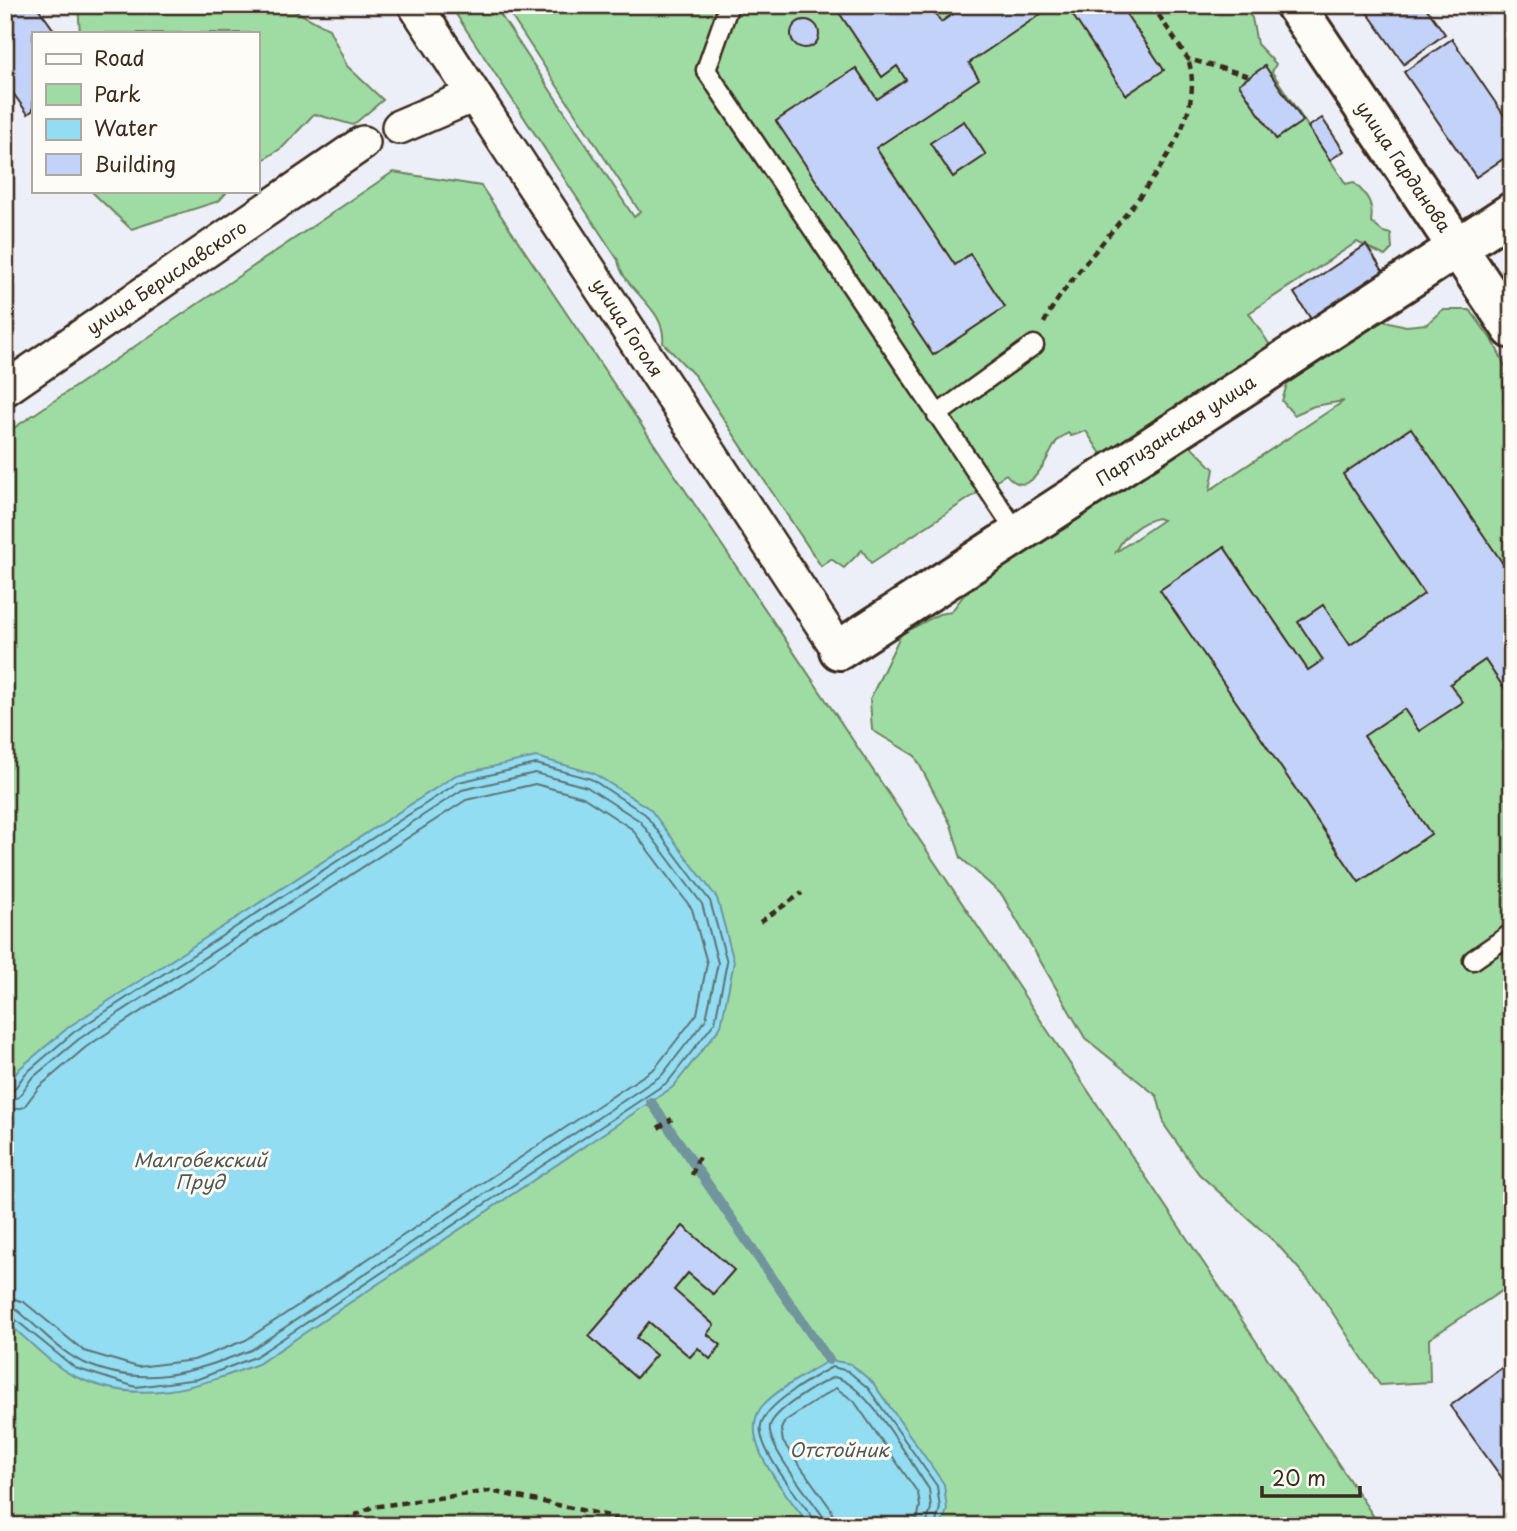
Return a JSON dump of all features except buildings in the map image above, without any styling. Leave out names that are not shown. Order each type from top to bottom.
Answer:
[{"type":"street","name":"улица Гоголя","points":[[415,5],[839,650]]},
{"type":"street","name":"улица Гарданова","points":[[1295,5],[1512,329]]},
{"type":"street","points":[[399,127],[474,94]]},
{"type":"street","name":"улица Бериславского","points":[[5,389],[363,143]]},
{"type":"street","name":"Партизанская улица","points":[[839,650],[1512,212]]},
{"type":"lane","points":[[729,5],[706,70],[1018,534]]},
{"type":"lane","points":[[937,415],[1034,345]]},
{"type":"lane","points":[[1473,960],[1512,933]]},
{"type":"path","points":[[1034,345],[1048,315],[1161,167],[1186,116],[1194,76],[1188,60],[1152,5]]},
{"type":"path","points":[[1188,60],[1250,76]]},
{"type":"path","points":[[760,922],[803,893]]},
{"type":"path","points":[[658,1128],[672,1119]]},
{"type":"path","points":[[692,1175],[699,1156]]},
{"type":"path","points":[[333,1526],[372,1507],[490,1491],[610,1516],[626,1526]]},
{"type":"green space","points":[[78,5],[284,5],[329,29],[347,66],[383,100],[353,125],[314,114],[283,147],[259,163],[259,32],[80,32]]},
{"type":"green space","points":[[450,5],[494,5],[634,217],[640,212],[504,5],[1242,5],[1252,18],[1257,44],[1276,64],[1272,72],[1346,184],[1353,182],[1366,195],[1370,204],[1371,222],[1383,232],[1391,234],[1392,249],[1385,256],[1357,242],[1249,313],[1275,353],[1107,463],[1086,431],[1071,436],[1068,433],[1057,441],[1042,468],[1029,481],[1022,484],[1014,482],[1006,474],[871,563],[862,550],[844,568],[831,559],[821,566],[695,376],[663,343],[662,331],[652,310],[628,281],[618,260]]},
{"type":"green space","points":[[393,172],[481,186],[1380,1526],[5,1526],[5,434]]},
{"type":"green space","points":[[92,192],[227,192],[219,201],[131,229]]},
{"type":"green space","points":[[1442,310],[1470,310],[1494,343],[1506,368],[1503,401],[1512,410],[1512,1284],[1429,1339],[1430,1382],[1380,1385],[1319,1292],[1277,1244],[1199,1174],[1165,1126],[1157,1096],[1085,1038],[1002,895],[961,858],[951,825],[915,756],[872,730],[870,699],[901,634],[939,614],[951,612],[967,591],[985,580],[1001,563],[1068,527],[1085,510],[1188,443],[1214,469],[1210,490],[1344,401],[1314,406],[1294,415],[1282,401],[1295,358],[1377,319],[1406,326],[1427,324]],"holes":[[[1152,520],[1163,520],[1116,552],[1133,530]]]},
{"type":"water","name":"Малгобекский Пруд","points":[[536,757],[593,773],[650,809],[717,898],[734,962],[721,1026],[673,1087],[258,1364],[189,1386],[143,1392],[96,1385],[63,1370],[46,1357],[5,1321],[5,1090],[19,1069],[70,1026],[456,775]]},
{"type":"water","name":"Отстойник","points":[[829,1360],[851,1364],[873,1383],[944,1484],[947,1510],[941,1526],[810,1526],[778,1483],[759,1449],[755,1432],[756,1417],[765,1403],[787,1385]]},
{"type":"waterway","points":[[651,1102],[829,1360]]}]
